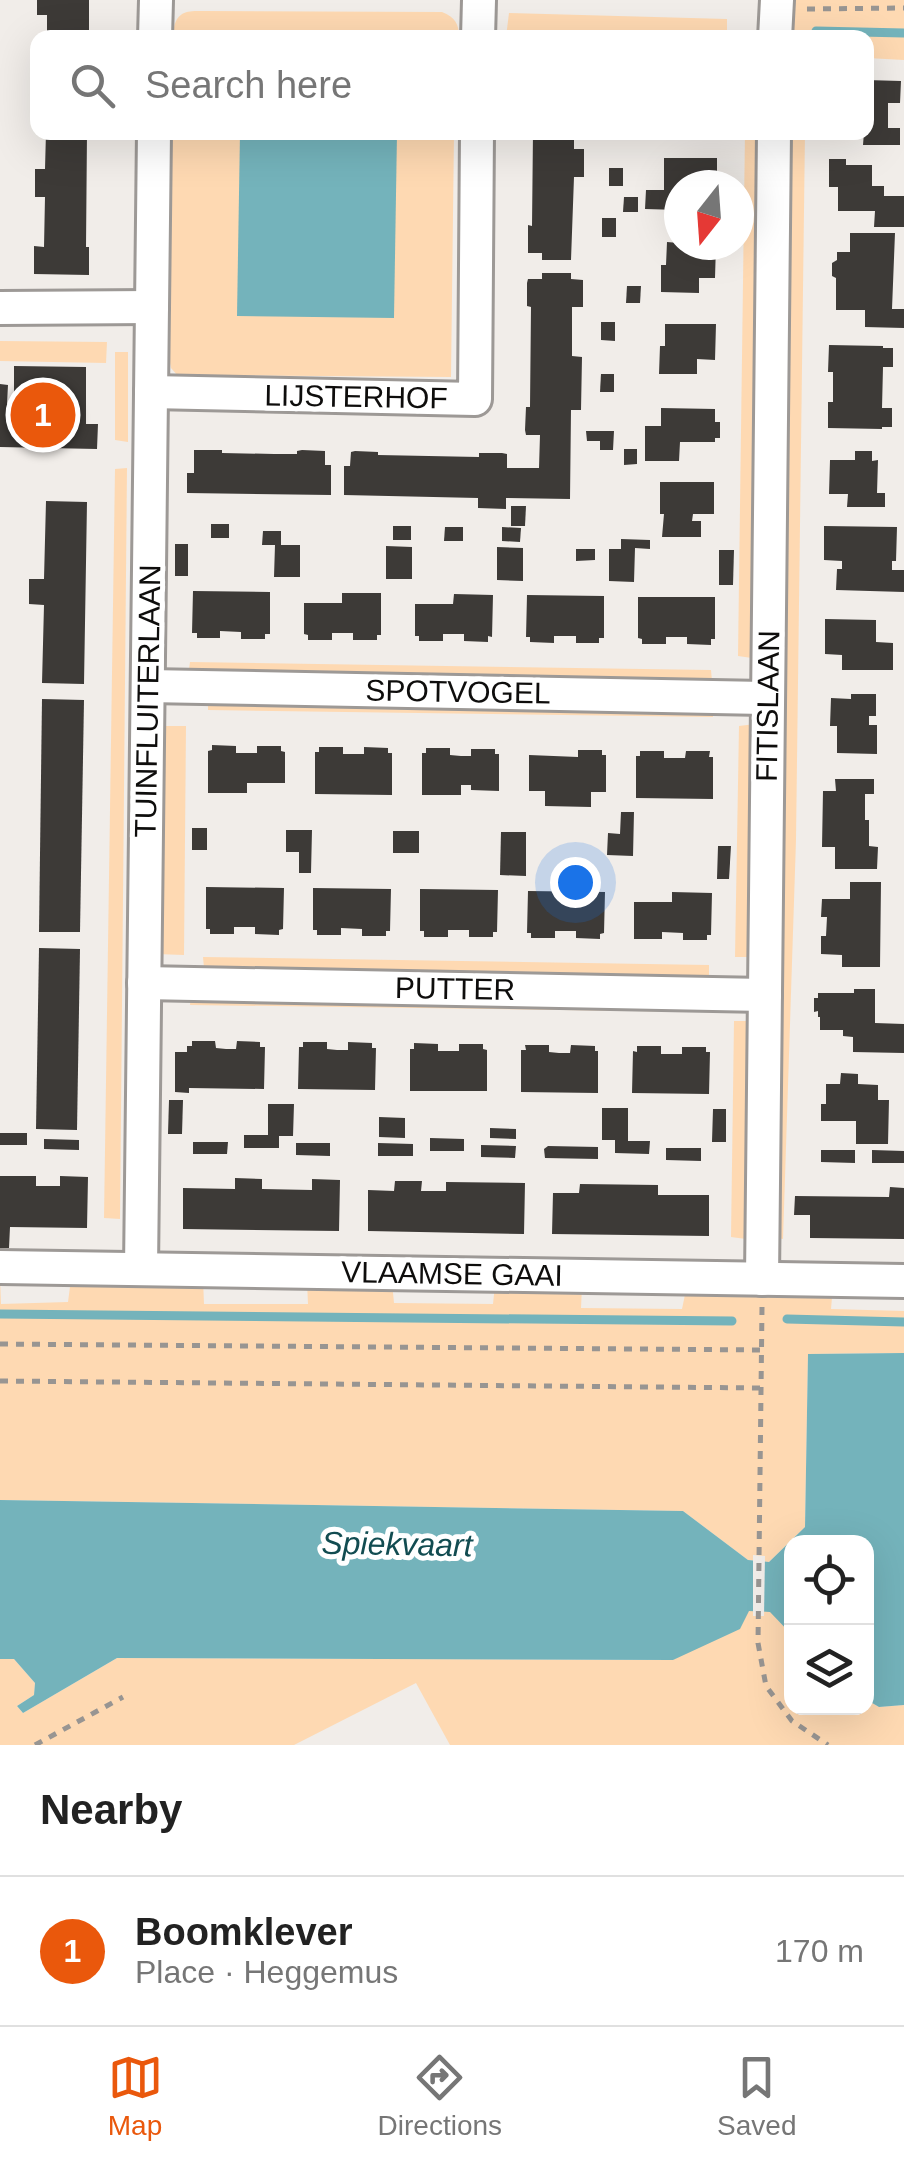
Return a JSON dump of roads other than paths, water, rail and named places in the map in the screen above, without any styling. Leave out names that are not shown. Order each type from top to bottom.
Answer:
[{"type":"street","points":[[155,30],[156,0]]},
{"type":"street","points":[[478,30],[479,0]]},
{"type":"street","name":"TUINFLUITERLAAN","points":[[141,1269],[154,140]]},
{"type":"street","name":"LIJSTERHOF","points":[[151,392],[475,399],[478,140]]},
{"type":"street","name":"FITISLAAN","points":[[762,1279],[774,140]]},
{"type":"street","points":[[0,308],[152,307]]},
{"type":"street","name":"SPOTVOGEL","points":[[148,686],[768,698]]},
{"type":"street","name":"PUTTER","points":[[144,983],[765,994]]},
{"type":"street","name":"VLAAMSE GAAI","points":[[0,1267],[904,1281]]},
{"type":"water","points":[[240,140],[397,140],[394,318],[237,316]]},
{"type":"water","points":[[904,1353],[904,1705],[874,1704],[874,1535],[797,1535],[805,1527],[808,1354]]},
{"type":"water","name":"Spiekvaart","points":[[0,1500],[683,1511],[748,1560],[769,1562],[784,1547],[784,1627],[770,1612],[749,1611],[740,1629],[673,1660],[117,1658],[23,1713],[17,1706],[34,1695],[35,1683],[14,1659],[0,1659]]},
{"type":"waterway","points":[[874,32],[904,33]]},
{"type":"waterway","points":[[0,1314],[732,1321]]},
{"type":"waterway","points":[[787,1319],[904,1322]]},
{"type":"place","name":"Boomklever","points":[[43,415]]}]
